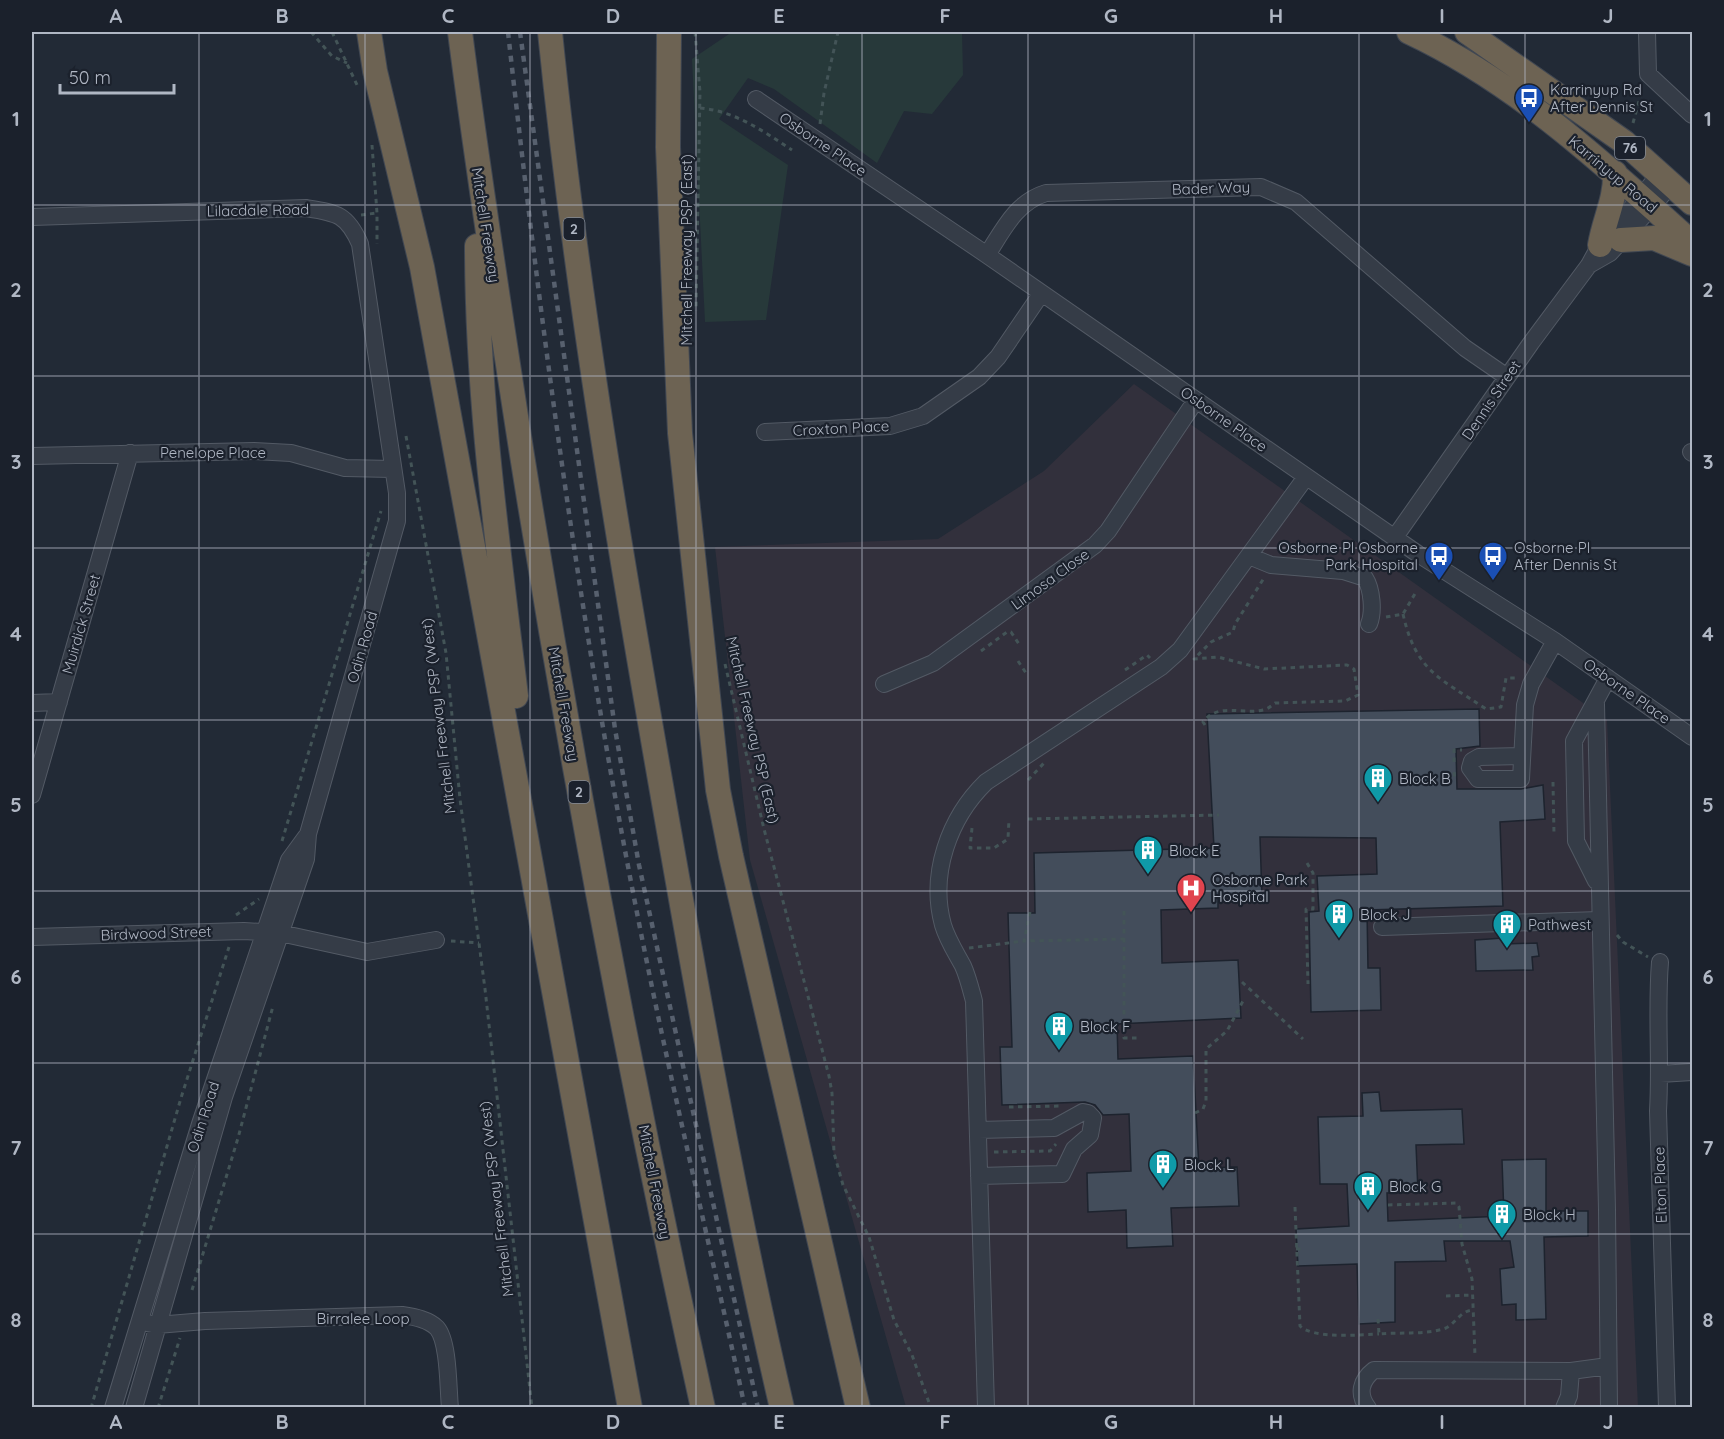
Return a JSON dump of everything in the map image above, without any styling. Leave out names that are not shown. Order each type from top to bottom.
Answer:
[{"type":"highway","points":[[357,32],[375,71]]},
{"type":"highway","points":[[369,32],[375,71],[422,267],[630,1407]]},
{"type":"highway","name":"Mitchell Freeway","points":[[460,32],[477,172],[550,629],[596,883],[673,1270],[703,1407]]},
{"type":"highway","name":"2","points":[[550,32],[588,330],[631,617],[748,1263],[782,1407]]},
{"type":"highway","points":[[669,32],[669,159],[680,433],[718,790],[788,1107],[858,1407]]},
{"type":"highway","name":"Karrinyup Road","points":[[1409,32],[1434,43],[1495,81],[1543,115],[1615,174],[1692,243]]},
{"type":"highway","name":"Karrinyup Road","points":[[1467,32],[1614,135],[1692,203]]},
{"type":"highway","points":[[477,172],[477,330],[486,441],[543,924]]},
{"type":"highway","points":[[1615,174],[1613,202],[1602,229],[1603,250],[1654,238],[1692,254]]},
{"type":"highway","points":[[851,1374],[864,1407]]},
{"type":"street","points":[[1647,32],[1648,74],[1692,115]]},
{"type":"street","name":"Osborne Place","points":[[756,99],[987,255],[1306,477],[1555,641],[1692,737]]},
{"type":"street","name":"Dennis Street","points":[[1395,537],[1507,377],[1603,250],[1666,179]]},
{"type":"street","name":"Bader Way","points":[[987,255],[1018,208],[1031,197],[1046,193],[1261,187],[1296,202],[1465,348],[1507,377]]},
{"type":"street","name":"Lilacdale Road","points":[[32,217],[306,208],[340,214],[353,227],[360,244],[397,493]]},
{"type":"street","name":"Croxton Place","points":[[765,432],[890,426],[923,416],[979,377],[998,357],[1041,294]]},
{"type":"street","name":"Limosa Close","points":[[884,684],[933,663],[1095,545],[1108,531],[1196,400]]},
{"type":"street","name":"Penelope Place","points":[[32,456],[130,453],[291,453],[345,468],[392,469]]},
{"type":"street","name":"Muirdick Street","points":[[32,795],[130,453]]},
{"type":"street","points":[[986,1407],[974,1001],[943,925],[938,883],[946,844],[971,796],[986,782],[1161,667],[1180,650],[1306,477]]},
{"type":"street","name":"Odin Road","points":[[113,1407],[200,1124],[273,933],[306,859],[308,834],[397,521],[397,493]]},
{"type":"street","points":[[1249,556],[1271,565],[1344,571],[1365,578],[1370,590],[1370,621]]},
{"type":"street","points":[[1521,756],[1525,705],[1531,684],[1555,641]]},
{"type":"street","points":[[1608,678],[1596,704],[1609,1407]]},
{"type":"street","points":[[32,703],[59,702]]},
{"type":"street","points":[[1382,927],[1599,920]]},
{"type":"street","name":"Birdwood Street","points":[[32,937],[228,930],[273,933],[367,952],[436,940]]},
{"type":"street","name":"Odin Road","points":[[134,1407],[273,933]]},
{"type":"street","name":"Elton Place","points":[[1660,962],[1657,999],[1660,1074],[1658,1111],[1667,1407]]},
{"type":"street","points":[[1660,1074],[1692,1072]]},
{"type":"street","points":[[978,1130],[1054,1128],[1083,1112],[1093,1118],[1090,1135],[1074,1149],[1062,1174],[979,1176]]},
{"type":"street","name":"Birralee Loop","points":[[146,1300],[205,1321]]},
{"type":"street","name":"Birralee Loop","points":[[140,1321],[157,1325],[205,1321],[402,1315],[421,1319],[437,1329],[444,1347],[450,1407]]},
{"type":"street","points":[[1368,1407],[1360,1396],[1361,1389],[1367,1376],[1374,1370],[1571,1371],[1608,1366]]},
{"type":"street","points":[[1564,1407],[1569,1396],[1571,1371]]},
{"type":"path","points":[[310,32],[332,56],[348,64]]},
{"type":"path","points":[[332,32],[359,91]]},
{"type":"path","name":"Mitchell Freeway PSP (East)","points":[[694,32],[700,108],[696,319]]},
{"type":"path","points":[[820,126],[824,93],[838,32]]},
{"type":"path","points":[[1639,128],[1631,121],[1648,74]]},
{"type":"path","points":[[700,108],[734,116],[792,150]]},
{"type":"path","points":[[371,137],[377,213],[376,253]]},
{"type":"path","name":"Mitchell Freeway PSP (West)","points":[[406,434],[446,653],[460,799],[479,943],[532,1407]]},
{"type":"path","points":[[281,844],[381,509]]},
{"type":"path","points":[[1205,725],[1203,722],[1215,711],[1267,710],[1275,703],[1336,702],[1352,700],[1358,695],[1354,669],[1347,665],[1264,669],[1218,657],[1194,659],[1211,642],[1233,632],[1235,624],[1266,574]]},
{"type":"path","points":[[1416,592],[1403,614],[1412,647],[1422,663],[1486,709],[1500,707],[1508,676],[1526,678]]},
{"type":"path","points":[[1370,621],[1403,614]]},
{"type":"path","points":[[981,651],[1007,632],[1011,632],[1019,644]]},
{"type":"path","name":"Mitchell Freeway PSP (East)","points":[[724,659],[764,830],[829,1076],[832,1093],[834,1154],[843,1185],[869,1237],[894,1320],[912,1355],[931,1407]]},
{"type":"path","points":[[1018,661],[1028,676]]},
{"type":"path","points":[[1553,782],[1554,834]]},
{"type":"path","points":[[1028,819],[1219,815]]},
{"type":"path","points":[[970,848],[994,848],[1006,842],[1009,819]]},
{"type":"path","points":[[1307,863],[1313,873],[1312,909],[1306,909],[1308,984]]},
{"type":"path","points":[[236,915],[260,897]]},
{"type":"path","points":[[1124,911],[1124,1038],[1137,1038]]},
{"type":"path","points":[[1024,941],[1030,912]]},
{"type":"path","points":[[1616,925],[1617,935],[1623,942],[1660,962]]},
{"type":"path","points":[[955,951],[1024,941],[1124,939]]},
{"type":"path","points":[[436,940],[479,943]]},
{"type":"path","points":[[91,1407],[185,1086],[229,945]]},
{"type":"path","points":[[1242,982],[1303,1039]]},
{"type":"path","points":[[192,1290],[232,1159],[276,998]]},
{"type":"path","points":[[1195,1113],[1203,1110],[1206,1101],[1206,1049],[1227,1031],[1243,1000]]},
{"type":"path","points":[[1009,1107],[1068,1106]]},
{"type":"path","points":[[994,1159],[994,1152],[1050,1151],[1062,1138]]},
{"type":"path","points":[[1388,1205],[1456,1203],[1459,1207],[1462,1244],[1472,1279],[1475,1356]]},
{"type":"path","points":[[1295,1208],[1298,1316],[1303,1329],[1320,1334],[1378,1334],[1446,1327],[1462,1314],[1473,1310]]},
{"type":"path","points":[[1296,1249],[1304,1249]]},
{"type":"path","points":[[1446,1296],[1473,1295]]},
{"type":"path","points":[[1378,1319],[1378,1334]]},
{"type":"path","points":[[158,1407],[181,1334]]},
{"type":"shaded area","points":[[732,32],[962,32],[963,75],[932,114],[904,111],[877,163],[774,89],[748,78],[719,119],[788,165],[766,320],[705,322],[692,59]]},
{"type":"shaded area","name":"Osborne Park Hospital","points":[[1134,384],[1607,720],[1638,1407],[906,1407],[750,860],[715,547],[938,539],[1044,471]]},
{"type":"building","points":[[1479,709],[1480,746],[1456,749],[1457,789],[1521,789],[1543,785],[1545,819],[1500,822],[1503,906],[1367,910],[1368,968],[1380,968],[1381,1010],[1311,1012],[1309,912],[1319,911],[1317,876],[1377,874],[1376,838],[1260,837],[1262,897],[1218,897],[1218,908],[1161,910],[1162,963],[1238,960],[1241,1018],[1117,1024],[1118,1059],[1193,1056],[1199,1168],[1237,1167],[1239,1206],[1171,1208],[1173,1246],[1127,1248],[1126,1210],[1088,1212],[1087,1173],[1131,1171],[1129,1114],[1103,1115],[1095,1105],[1085,1102],[1002,1105],[1000,1047],[1012,1047],[1008,913],[1035,913],[1034,853],[1214,848],[1207,714]]},
{"type":"building","name":"Pathwest","points":[[1503,938],[1504,944],[1537,943],[1539,956],[1532,957],[1533,970],[1476,971],[1475,940]]},
{"type":"building","name":"Block G","points":[[1379,1092],[1381,1111],[1462,1109],[1464,1144],[1416,1145],[1418,1192],[1387,1193],[1388,1221],[1504,1216],[1502,1160],[1546,1159],[1546,1211],[1588,1211],[1588,1236],[1544,1237],[1546,1319],[1516,1320],[1516,1304],[1502,1305],[1500,1269],[1514,1267],[1510,1241],[1444,1241],[1446,1261],[1395,1262],[1395,1322],[1359,1324],[1357,1264],[1298,1266],[1296,1229],[1349,1226],[1347,1184],[1320,1184],[1318,1117],[1363,1116],[1362,1093]]},
{"type":"railway","points":[[508,32],[550,377],[602,720],[656,1006],[745,1408]]},
{"type":"railway","points":[[520,32],[615,729],[639,865],[758,1408]]},
{"type":"place","name":"Karrinyup Rd After Dennis St","points":[[1529,124]]},
{"type":"place","name":"Osborne Pl Osborne Park Hospital","points":[[1439,582]]},
{"type":"place","name":"Osborne Pl After Dennis St","points":[[1493,582]]},
{"type":"place","name":"Block B","points":[[1378,804]]},
{"type":"place","name":"Block E","points":[[1148,876]]},
{"type":"place","name":"Osborne Park Hospital","points":[[1191,914]]},
{"type":"place","name":"Block J","points":[[1339,940]]},
{"type":"place","name":"Pathwest","points":[[1507,950]]},
{"type":"place","name":"Block F","points":[[1059,1052]]},
{"type":"place","name":"Block L","points":[[1163,1190]]},
{"type":"place","name":"Block G","points":[[1368,1212]]},
{"type":"place","name":"Block H","points":[[1502,1240]]}]
